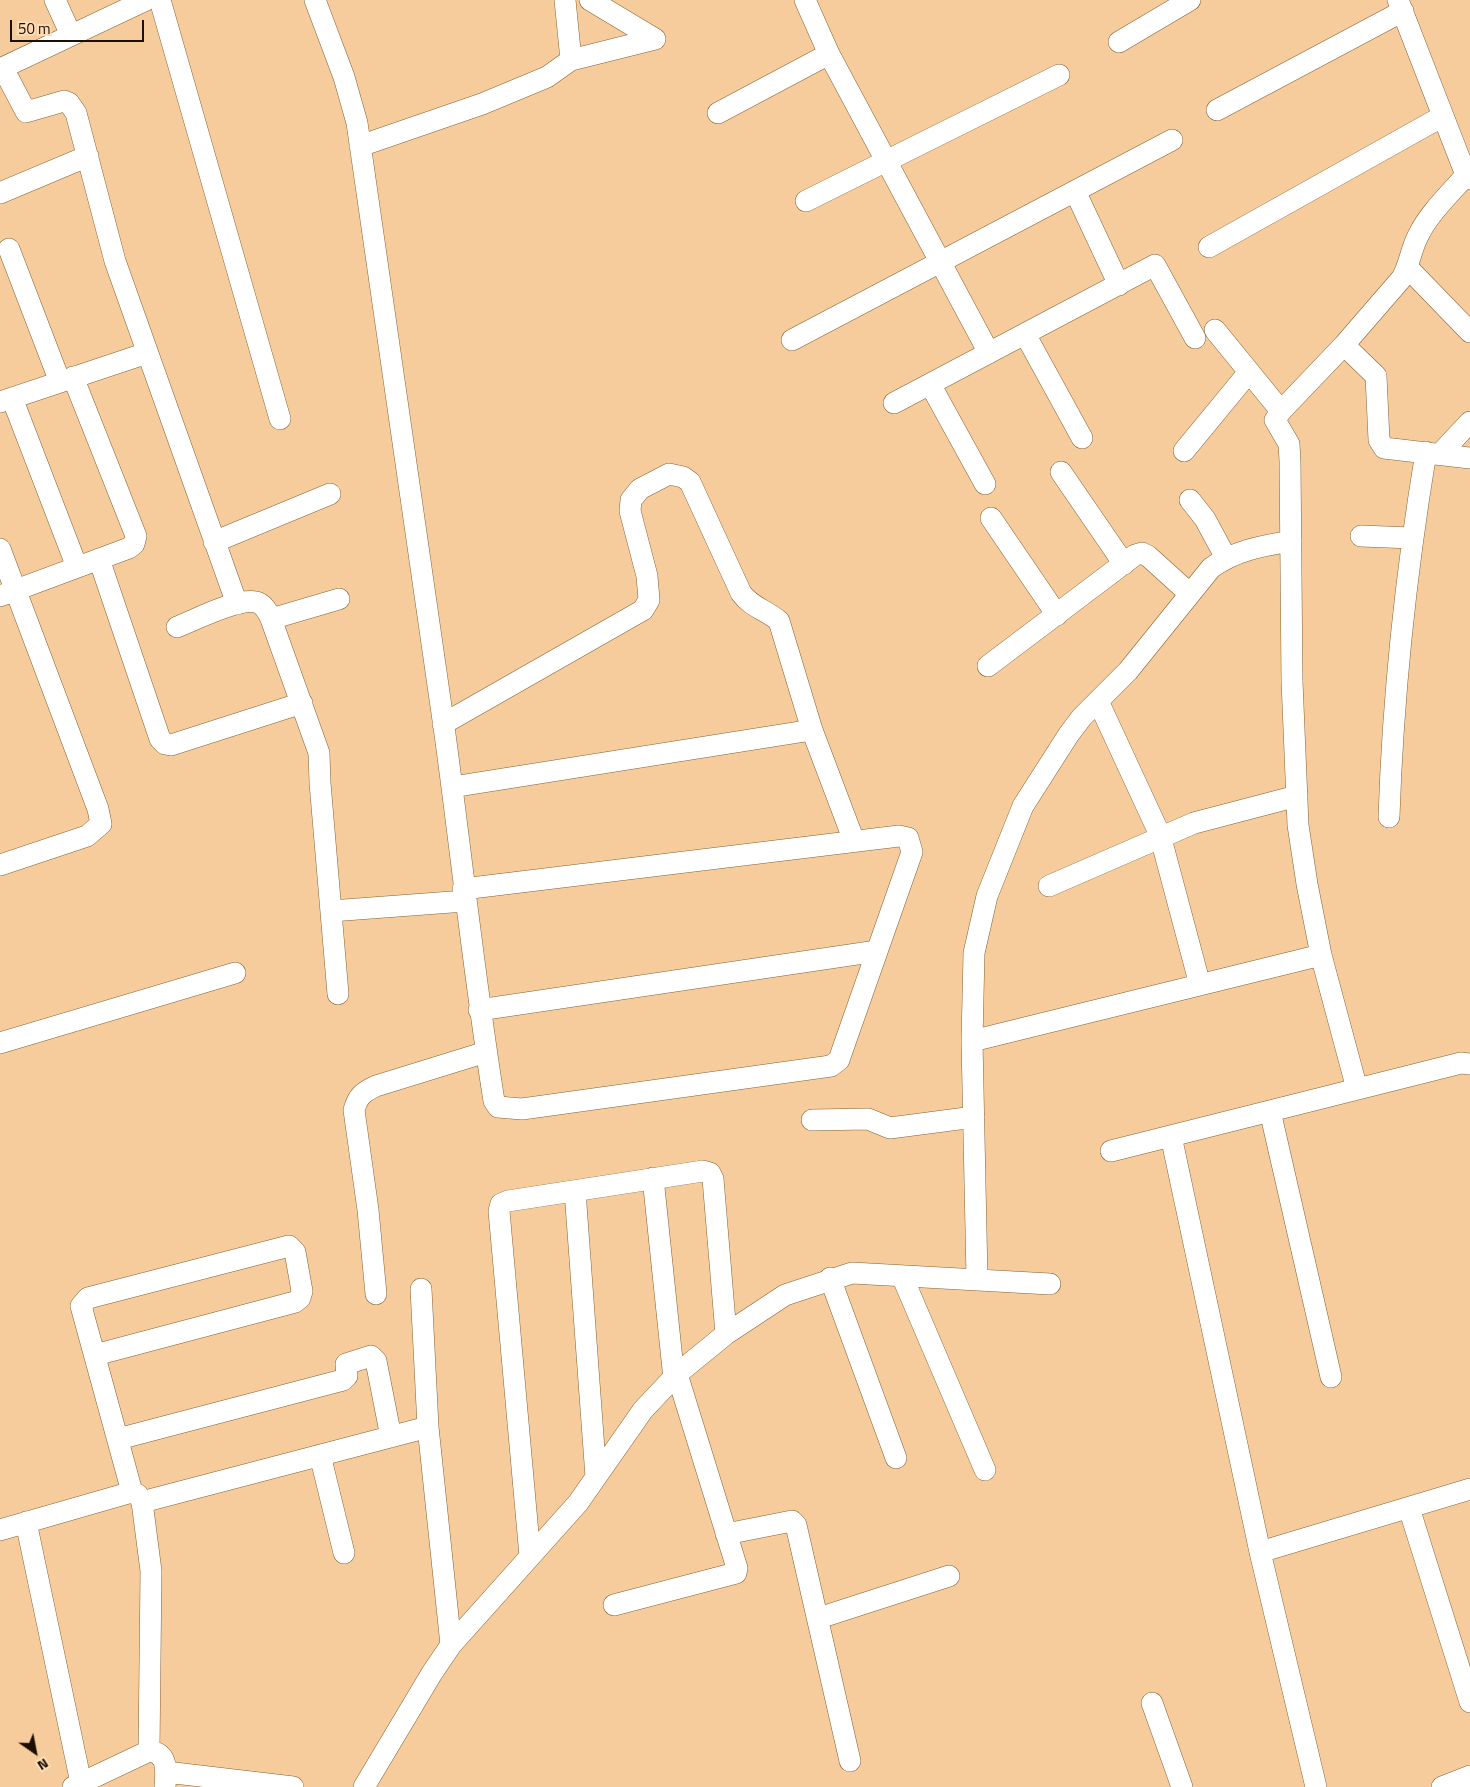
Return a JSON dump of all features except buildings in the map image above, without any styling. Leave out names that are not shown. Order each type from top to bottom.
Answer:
[{"type":"street","points":[[55,0],[71,35]]},
{"type":"street","points":[[146,0],[2,68],[26,112],[64,101],[73,107],[88,156],[115,261],[237,604]]},
{"type":"street","points":[[160,0],[280,419]]},
{"type":"street","points":[[315,0],[344,77],[357,122],[452,787],[464,895],[479,1010],[494,1101],[498,1107],[504,1109],[532,1108],[831,1066],[841,1054],[912,852],[911,843],[908,838],[898,836],[464,895],[331,911]]},
{"type":"street","points":[[565,0],[571,60]]},
{"type":"street","points":[[360,146],[514,91],[547,77],[571,60],[655,39],[590,0]]},
{"type":"street","points":[[805,0],[829,54],[989,353]]},
{"type":"street","points":[[1120,42],[1190,0]]},
{"type":"street","points":[[1217,110],[1401,6],[1468,177],[1421,229],[1408,268],[1402,278],[1344,346],[1280,411],[1275,420],[1289,444],[1292,681],[1298,825],[1321,955],[1357,1089]]},
{"type":"street","points":[[718,113],[829,54]]},
{"type":"street","points":[[806,200],[1059,75]]},
{"type":"street","points":[[1209,247],[1443,116]]},
{"type":"street","points":[[792,340],[1172,140]]},
{"type":"street","points":[[0,193],[88,156]]},
{"type":"street","points":[[1074,191],[1120,284]]},
{"type":"street","points":[[8,593],[129,548],[134,544],[136,536],[9,250]]},
{"type":"street","points":[[894,404],[1156,265],[1195,338]]},
{"type":"street","points":[[1408,268],[1470,332]]},
{"type":"street","points":[[1215,330],[1280,411]]},
{"type":"street","points":[[1025,334],[1082,438]]},
{"type":"street","points":[[1344,346],[1376,376],[1381,444],[1384,448],[1470,458]]},
{"type":"street","points":[[77,567],[6,400],[147,353]]},
{"type":"street","points":[[1184,451],[1249,372]]},
{"type":"street","points":[[930,384],[985,484]]},
{"type":"street","points":[[1389,816],[1392,728],[1412,538],[1433,453],[1470,422]]},
{"type":"street","points":[[1061,472],[1124,564]]},
{"type":"street","points":[[443,724],[626,620],[647,606],[649,600],[647,576],[630,511],[631,500],[640,489],[669,474],[683,477],[690,482],[741,593],[747,601],[779,620],[812,730],[854,841]]},
{"type":"street","points":[[214,542],[330,494]]},
{"type":"street","points":[[1190,500],[1205,519],[1226,558]]},
{"type":"street","points":[[991,518],[1057,615]]},
{"type":"street","points":[[1361,536],[1412,538]]},
{"type":"street","points":[[977,1278],[972,1041],[974,953],[987,896],[1023,806],[1045,769],[1082,717],[1128,671],[1211,568],[1226,558],[1246,550],[1291,541]]},
{"type":"street","points":[[0,549],[8,593],[98,809],[101,824],[87,836],[0,865]]},
{"type":"street","points":[[988,666],[1135,555],[1142,553],[1190,594]]},
{"type":"street","points":[[99,559],[160,739],[165,744],[171,745],[302,703]]},
{"type":"street","points":[[271,619],[339,599]]},
{"type":"street","points":[[177,627],[237,604],[256,602],[264,606],[271,619],[319,753],[338,994]]},
{"type":"street","points":[[1098,701],[1151,812],[1161,838],[1200,985]]},
{"type":"street","points":[[452,787],[812,730]]},
{"type":"street","points":[[1049,886],[1194,823],[1297,796]]},
{"type":"street","points":[[479,1010],[877,951]]},
{"type":"street","points":[[972,1041],[1321,955]]},
{"type":"street","points":[[0,1043],[235,973]]},
{"type":"street","points":[[376,1294],[368,1210],[354,1110],[357,1100],[363,1092],[376,1086],[486,1052]]},
{"type":"street","points":[[1111,1151],[1461,1063],[1470,1064]]},
{"type":"street","points":[[1270,1111],[1331,1377]]},
{"type":"street","points":[[812,1120],[868,1119],[890,1128],[974,1117]]},
{"type":"street","points":[[1171,1136],[1260,1552],[1316,1787]]},
{"type":"street","points":[[530,1556],[498,1212],[500,1204],[508,1201],[703,1170],[710,1173],[713,1179],[726,1334]]},
{"type":"street","points":[[614,1605],[736,1573],[737,1568],[675,1377],[653,1178]]},
{"type":"street","points":[[575,1191],[596,1478]]},
{"type":"street","points":[[95,1355],[295,1302],[300,1298],[302,1292],[295,1252],[289,1246],[88,1298],[81,1306],[118,1439],[137,1497],[152,1571],[149,1751]]},
{"type":"street","points":[[364,1787],[432,1673],[451,1645],[578,1503],[643,1410],[675,1377],[726,1334],[785,1295],[830,1278],[852,1273],[977,1278],[1050,1284]]},
{"type":"street","points":[[902,1276],[985,1470]]},
{"type":"street","points":[[830,1278],[896,1458]]},
{"type":"street","points":[[421,1289],[428,1427],[451,1645]]},
{"type":"street","points":[[118,1439],[343,1380],[347,1376],[346,1364],[371,1356],[376,1361],[391,1437]]},
{"type":"street","points":[[0,1530],[26,1522],[320,1455],[428,1427]]},
{"type":"street","points":[[320,1455],[344,1553]]},
{"type":"street","points":[[1260,1552],[1470,1489]]},
{"type":"street","points":[[1409,1508],[1470,1702]]},
{"type":"street","points":[[726,1534],[792,1521],[799,1531],[850,1761]]},
{"type":"street","points":[[26,1522],[77,1785],[149,1751],[156,1751],[162,1756],[166,1779],[293,1787]]},
{"type":"street","points":[[819,1618],[949,1576]]},
{"type":"street","points":[[1152,1703],[1182,1787]]},
{"type":"street","points":[[1443,1787],[1470,1776]]}]
